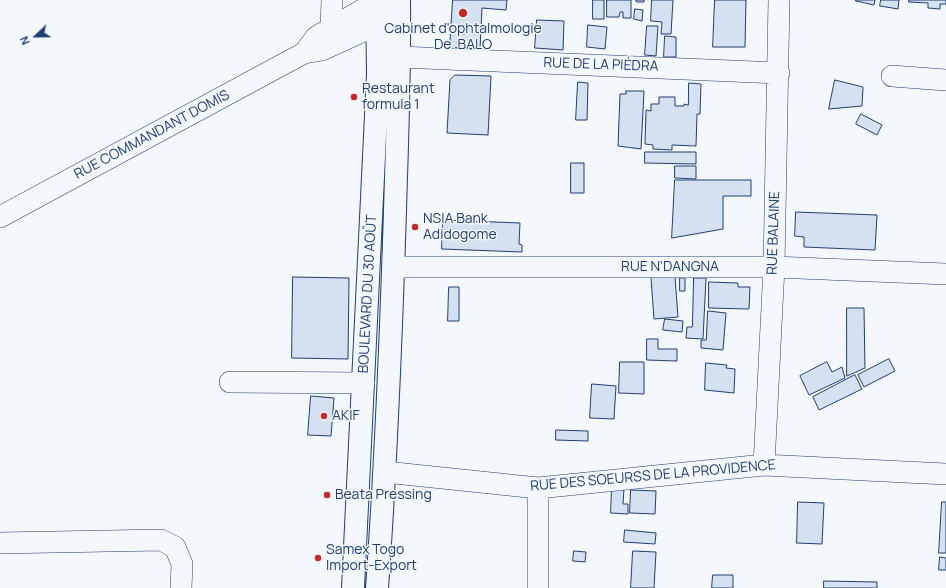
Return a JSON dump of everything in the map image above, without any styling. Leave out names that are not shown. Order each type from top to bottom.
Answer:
[{"type":"highway","name":"BOULEVARD DU 30 AOÛT","points":[[353,588],[378,74],[377,25],[380,0]]},
{"type":"highway","name":"BOULEVARD DU 30 AOÛT","points":[[377,588],[385,472],[393,267],[400,57],[398,0]]},
{"type":"highway","points":[[377,25],[399,25]]},
{"type":"street","points":[[331,28],[332,0]]},
{"type":"street","name":"RUE COMMANDANT DOMIS","points":[[304,53],[316,38],[380,0]]},
{"type":"street","name":"RUE BALAINE","points":[[764,465],[774,267],[779,73],[779,0]]},
{"type":"street","name":"RUE COMMANDANT DOMIS","points":[[0,217],[304,53],[322,50],[377,25]]},
{"type":"street","name":"RUE DE LA PIÉDRA","points":[[400,57],[779,73]]},
{"type":"street","points":[[892,76],[946,80]]},
{"type":"street","name":"RUE N'DANGNA","points":[[393,267],[774,267],[946,274]]},
{"type":"street","points":[[230,382],[364,383]]},
{"type":"street","name":"RUE DES SOEURSS DE LA PROVIDENCE","points":[[385,472],[538,488],[764,465],[946,474]]},
{"type":"street","points":[[538,488],[538,588]]},
{"type":"street","points":[[0,543],[162,540],[175,547],[182,564],[181,588]]},
{"type":"building","points":[[453,0],[507,0],[506,10],[482,8],[480,49],[450,47]]},
{"type":"building","points":[[593,0],[604,0],[604,19],[593,19]]},
{"type":"building","points":[[607,0],[631,0],[631,18],[623,18],[623,12],[620,12],[619,17],[607,17]]},
{"type":"building","points":[[636,0],[644,0],[644,2],[637,2]]},
{"type":"building","points":[[652,0],[673,0],[671,34],[661,34],[662,22],[651,21]]},
{"type":"building","points":[[715,0],[746,0],[745,47],[713,47]]},
{"type":"building","points":[[856,0],[875,0],[874,5]]},
{"type":"building","points":[[881,0],[899,0],[898,9],[880,6]]},
{"type":"building","points":[[909,0],[946,0],[946,4],[940,4],[940,9],[928,8],[928,3],[909,2]]},
{"type":"building","points":[[635,9],[643,10],[642,21],[634,19]]},
{"type":"building","points":[[537,20],[564,21],[563,50],[535,48]]},
{"type":"building","points":[[588,25],[607,27],[605,49],[587,47]]},
{"type":"building","points":[[647,26],[658,26],[656,56],[645,55]]},
{"type":"building","points":[[665,36],[676,37],[676,57],[664,57]]},
{"type":"building","points":[[455,75],[491,76],[488,135],[447,133],[450,80]]},
{"type":"building","points":[[835,80],[863,87],[862,106],[829,109]]},
{"type":"building","points":[[578,82],[588,83],[587,120],[576,120]]},
{"type":"building","points":[[689,83],[701,84],[700,114],[697,114],[696,146],[672,145],[672,150],[653,149],[653,145],[645,144],[646,110],[651,111],[651,104],[659,104],[659,97],[675,97],[675,106],[684,106],[684,104],[688,105]]},
{"type":"building","points":[[626,91],[644,91],[641,149],[618,146],[620,94],[626,94]]},
{"type":"building","points":[[861,114],[882,125],[877,135],[856,124]]},
{"type":"building","points":[[645,152],[696,152],[696,164],[645,163]]},
{"type":"building","points":[[571,163],[584,163],[584,193],[571,193]]},
{"type":"building","points":[[675,166],[696,166],[696,179],[675,178]]},
{"type":"building","points":[[675,180],[751,180],[751,196],[723,196],[723,229],[672,238]]},
{"type":"building","points":[[796,212],[877,215],[875,250],[804,247],[804,237],[795,236]]},
{"type":"building","points":[[443,220],[520,223],[519,244],[522,245],[522,252],[442,249]]},
{"type":"building","points":[[293,277],[349,278],[348,359],[292,358]]},
{"type":"building","points":[[675,277],[678,317],[654,319],[651,278]]},
{"type":"building","points":[[680,278],[685,278],[685,291],[680,291]]},
{"type":"building","points":[[694,278],[706,278],[703,339],[686,338],[687,327],[692,327]]},
{"type":"building","points":[[709,282],[738,283],[738,287],[750,287],[749,309],[709,308]]},
{"type":"building","points":[[449,287],[459,287],[459,321],[448,321]]},
{"type":"building","points":[[847,308],[864,308],[865,368],[847,376]]},
{"type":"building","points":[[708,311],[726,313],[723,350],[701,348],[701,340],[706,340]]},
{"type":"building","points":[[665,319],[683,321],[682,332],[663,330]]},
{"type":"building","points":[[647,339],[658,339],[658,349],[677,349],[677,361],[647,360]]},
{"type":"building","points":[[889,359],[895,371],[864,387],[858,375]]},
{"type":"building","points":[[620,362],[644,362],[644,394],[619,393]]},
{"type":"building","points":[[827,362],[832,372],[842,367],[845,378],[809,395],[800,376]]},
{"type":"building","points":[[706,363],[727,365],[726,368],[735,369],[734,393],[705,390]]},
{"type":"building","points":[[855,375],[862,389],[819,410],[813,397]]},
{"type":"building","points":[[592,384],[616,386],[614,419],[590,418]]},
{"type":"building","points":[[311,396],[334,398],[331,436],[308,435]]},
{"type":"building","points":[[556,430],[588,431],[588,441],[556,440]]},
{"type":"building","points":[[612,487],[624,488],[623,504],[628,504],[628,514],[611,513]]},
{"type":"building","points":[[631,490],[656,491],[655,514],[630,513]]},
{"type":"building","points":[[798,502],[824,503],[822,544],[797,543]]},
{"type":"building","points":[[942,502],[946,502],[946,553],[939,553]]},
{"type":"building","points":[[625,530],[656,533],[655,544],[624,542]]},
{"type":"building","points":[[574,551],[586,552],[585,562],[573,561]]},
{"type":"building","points":[[633,551],[656,552],[654,588],[631,588]]},
{"type":"building","points":[[940,557],[946,558],[946,570],[939,570]]},
{"type":"building","points":[[713,575],[733,575],[733,588],[712,588]]},
{"type":"building","points":[[824,581],[877,582],[877,588],[824,588]]},
{"type":"place","name":"Cabinet d'ophtalmologie De. BALO","points":[[463,13]]},
{"type":"place","name":"Restaurant formula 1","points":[[354,97]]},
{"type":"place","name":"NSIA Bank Adidogome","points":[[415,227]]},
{"type":"place","name":"AKIF","points":[[324,416]]},
{"type":"place","name":"Beata Pressing","points":[[327,495]]},
{"type":"place","name":"Samex Togo Import-Export","points":[[318,558]]}]
